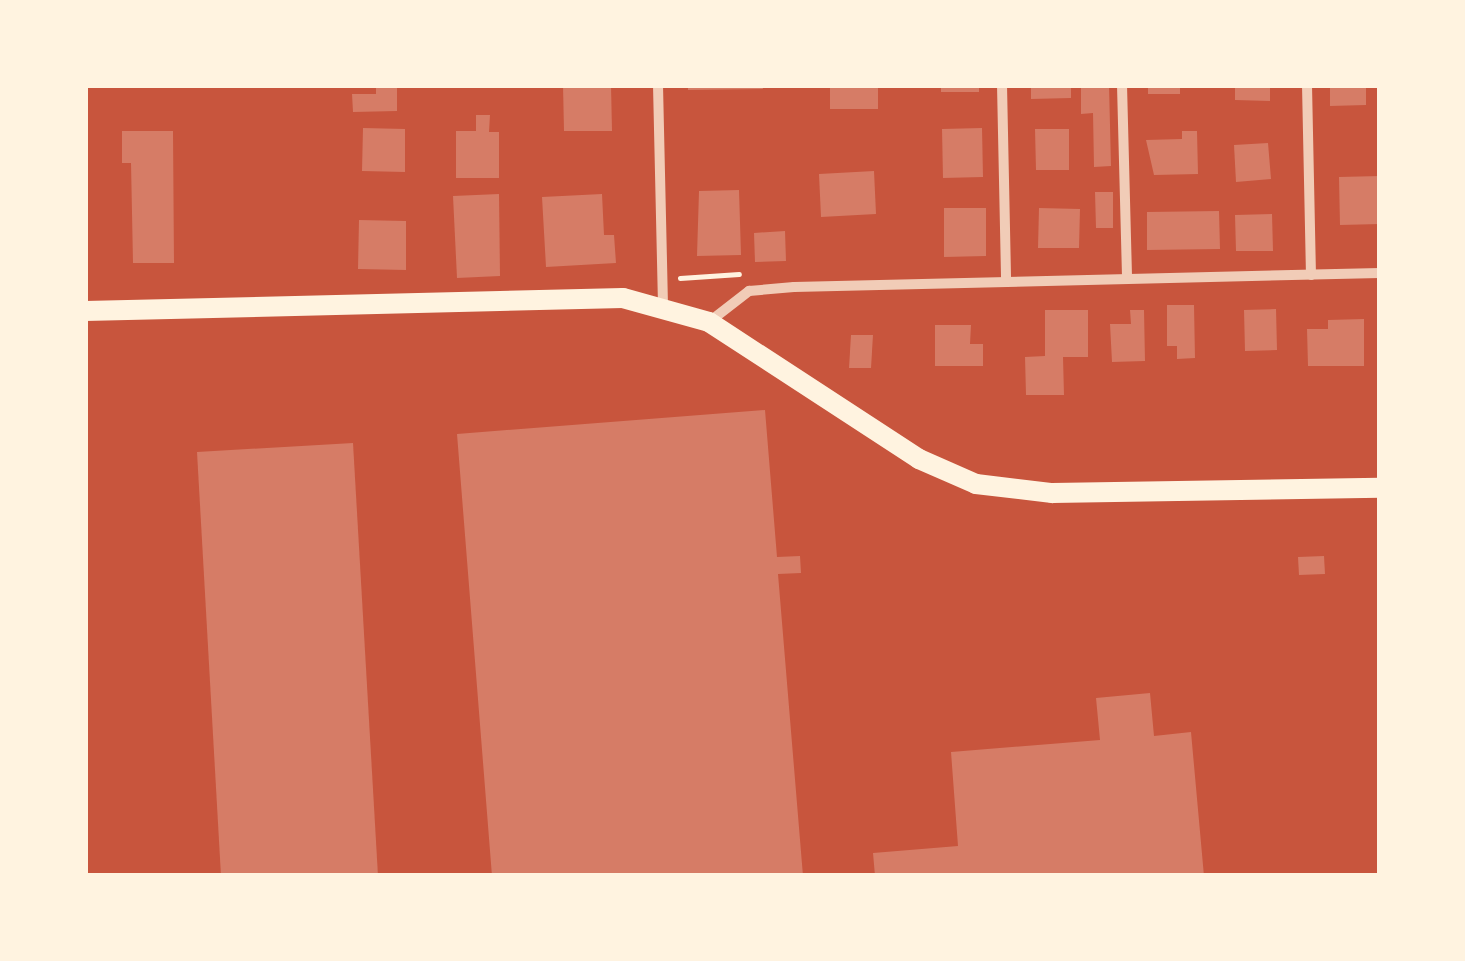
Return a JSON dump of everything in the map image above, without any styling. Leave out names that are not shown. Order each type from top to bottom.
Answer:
[{"type":"main road","points":[[85,311],[623,298],[663,305],[710,322],[918,459],[976,484],[1052,493],[1380,488]]},
{"type":"street","points":[[658,85],[663,305]]},
{"type":"street","points":[[1002,85],[1006,280]]},
{"type":"street","points":[[1122,85],[1127,277]]},
{"type":"street","points":[[1307,85],[1311,275]]},
{"type":"street","points":[[710,322],[749,291],[1006,280],[1380,274]]},
{"type":"building","points":[[376,85],[397,85],[397,111],[353,112],[352,94],[376,94]]},
{"type":"building","points":[[563,85],[611,85],[612,131],[564,131]]},
{"type":"building","points":[[688,85],[762,85],[763,89],[688,90]]},
{"type":"building","points":[[830,85],[878,85],[878,109],[830,109]]},
{"type":"building","points":[[941,85],[979,85],[979,92],[941,92]]},
{"type":"building","points":[[1031,85],[1071,85],[1071,98],[1031,99]]},
{"type":"building","points":[[1081,85],[1109,85],[1111,166],[1094,167],[1093,113],[1081,114]]},
{"type":"building","points":[[1148,85],[1180,85],[1180,94],[1148,94]]},
{"type":"building","points":[[1235,85],[1270,85],[1270,101],[1235,100]]},
{"type":"building","points":[[1330,85],[1366,85],[1366,105],[1330,106]]},
{"type":"building","points":[[476,115],[490,115],[489,132],[499,132],[499,178],[456,178],[456,131],[476,131]]},
{"type":"building","points":[[363,128],[405,129],[405,172],[362,171]]},
{"type":"building","points":[[982,128],[983,177],[943,178],[942,129]]},
{"type":"building","points":[[1035,129],[1069,129],[1069,170],[1036,170]]},
{"type":"building","points":[[122,131],[173,131],[174,263],[133,263],[131,163],[122,163]]},
{"type":"building","points":[[1182,131],[1197,131],[1198,174],[1154,175],[1146,140],[1182,139]]},
{"type":"building","points":[[1268,143],[1271,179],[1236,182],[1234,145]]},
{"type":"building","points":[[874,171],[876,214],[821,217],[819,174]]},
{"type":"building","points":[[1380,176],[1380,224],[1340,225],[1339,177]]},
{"type":"building","points":[[739,190],[741,255],[697,256],[699,191]]},
{"type":"building","points":[[1095,192],[1113,192],[1113,228],[1096,228]]},
{"type":"building","points":[[499,194],[500,276],[457,278],[453,196]]},
{"type":"building","points":[[602,194],[604,235],[614,235],[616,263],[546,267],[542,197]]},
{"type":"building","points":[[944,208],[986,208],[986,256],[944,257]]},
{"type":"building","points":[[1039,208],[1080,209],[1079,248],[1038,248]]},
{"type":"building","points":[[1219,211],[1220,249],[1147,250],[1147,212]]},
{"type":"building","points":[[1272,214],[1273,251],[1236,251],[1235,215]]},
{"type":"building","points":[[359,220],[406,221],[406,270],[358,269]]},
{"type":"building","points":[[785,231],[786,261],[755,262],[754,233]]},
{"type":"building","points":[[1167,305],[1194,305],[1195,358],[1177,359],[1177,346],[1167,346]]},
{"type":"building","points":[[1276,309],[1277,350],[1245,351],[1244,310]]},
{"type":"building","points":[[1045,310],[1088,310],[1088,357],[1063,357],[1064,395],[1026,395],[1025,357],[1045,356]]},
{"type":"building","points":[[1130,310],[1144,310],[1145,361],[1112,362],[1110,324],[1131,324]]},
{"type":"building","points":[[1364,319],[1364,366],[1308,366],[1307,329],[1328,329],[1328,320]]},
{"type":"building","points":[[935,325],[971,325],[970,344],[983,344],[983,366],[935,366]]},
{"type":"building","points":[[851,335],[873,335],[871,368],[849,368]]},
{"type":"building","points":[[765,410],[777,557],[800,556],[801,573],[778,574],[803,876],[492,876],[457,434]]},
{"type":"building","points":[[353,443],[378,876],[221,876],[197,452]]},
{"type":"building","points":[[1324,556],[1325,574],[1299,575],[1298,557]]},
{"type":"building","points":[[1150,693],[1154,736],[1191,732],[1204,876],[875,876],[873,853],[958,846],[951,752],[1100,740],[1096,698]]}]
